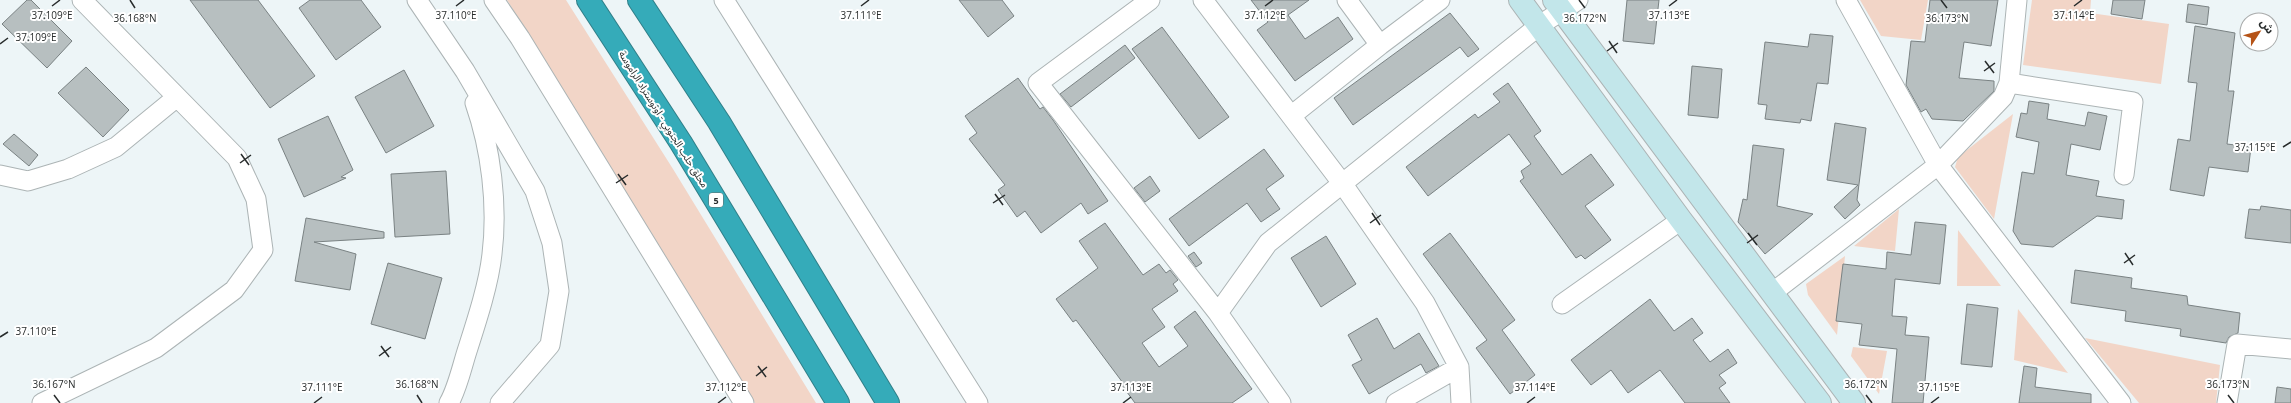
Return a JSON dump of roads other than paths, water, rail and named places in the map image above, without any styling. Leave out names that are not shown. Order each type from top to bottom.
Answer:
[{"type":"highway","name":"محلق حلب الجنوبي - اوتوستراد الراموسة","points":[[588,0],[681,143],[838,403]]},
{"type":"highway","points":[[639,0],[719,122],[888,403]]},
{"type":"main road","points":[[1520,0],[1540,25],[1681,220],[1820,403]]},
{"type":"main road","points":[[1565,4],[1772,293],[1854,403]]},
{"type":"street","points":[[42,403],[156,348],[234,290],[263,250],[256,199],[237,158],[82,0]]},
{"type":"street","points":[[417,0],[465,71],[535,191],[552,243],[559,291],[550,345],[500,403]]},
{"type":"street","points":[[494,0],[520,38],[744,403]]},
{"type":"street","points":[[724,0],[978,403]]},
{"type":"street","points":[[1150,0],[1038,84],[1218,313],[1281,403]]},
{"type":"street","points":[[1203,0],[1342,183],[1425,303],[1459,367],[1461,403]]},
{"type":"street","points":[[1347,0],[1380,45]]},
{"type":"street","points":[[1291,116],[1380,45],[1440,0]]},
{"type":"street","points":[[1846,0],[1938,165],[2121,403]]},
{"type":"street","points":[[1772,293],[1938,165],[2003,97],[2009,83],[2017,0]]},
{"type":"street","points":[[1218,313],[1268,243],[1565,4]]},
{"type":"street","points":[[449,403],[474,328],[492,254],[494,203],[491,177],[481,118],[465,71]]},
{"type":"street","points":[[2009,83],[2133,102],[2124,174]]},
{"type":"street","points":[[0,175],[28,181],[68,169],[116,147],[177,97]]},
{"type":"street","points":[[1562,304],[1681,220]]},
{"type":"street","points":[[2227,403],[2237,344],[2291,349]]},
{"type":"street","points":[[1396,403],[1459,367]]}]
